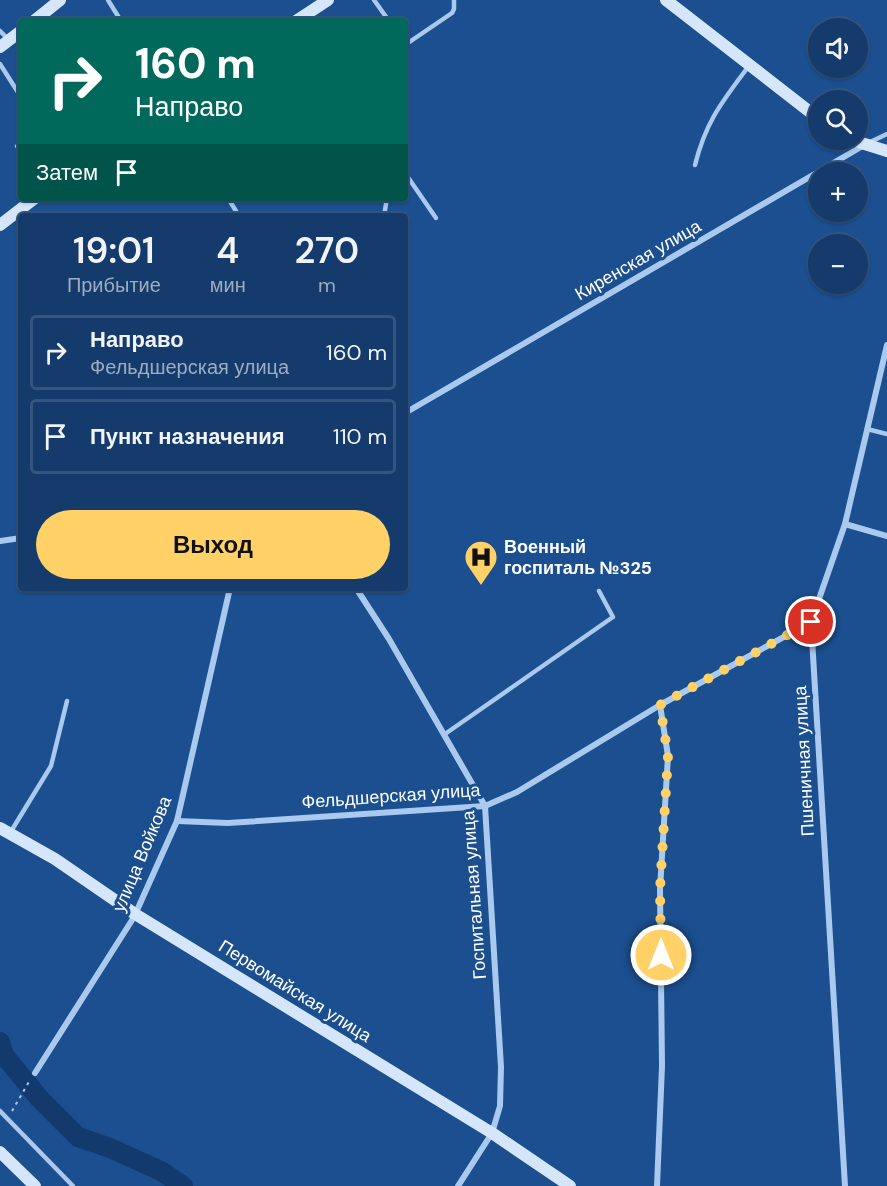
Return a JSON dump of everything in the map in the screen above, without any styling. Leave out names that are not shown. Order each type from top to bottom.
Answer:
[{"type":"street","points":[[38,18],[60,0]]},
{"type":"street","points":[[302,18],[328,0]]},
{"type":"street","points":[[666,0],[808,110]]},
{"type":"street","points":[[3,40],[18,32]]},
{"type":"street","points":[[868,145],[887,151]]},
{"type":"street","name":"Киренская улица","points":[[408,411],[856,150]]},
{"type":"street","points":[[0,225],[31,201]]},
{"type":"street","name":"Пшеничная улица","points":[[845,1186],[811,622],[845,524],[887,345]]},
{"type":"street","points":[[845,524],[887,536]]},
{"type":"street","points":[[0,541],[18,538]]},
{"type":"street","name":"улица Войкова","points":[[35,1073],[135,914],[177,821],[229,591]]},
{"type":"street","name":"Госпитальная улица","points":[[358,591],[389,639],[485,806],[501,1067],[500,1106],[492,1133],[458,1186]]},
{"type":"street","name":"Фельдшерская улица","points":[[177,821],[228,823],[485,806],[517,792],[660,705],[811,622]]},
{"type":"street","points":[[657,1186],[662,1066],[660,889],[668,756],[660,705]]},
{"type":"street","name":"Первомайская улица","points":[[5,831],[55,859],[135,914],[492,1133],[570,1186]]},
{"type":"street","points":[[0,1152],[35,1186]]},
{"type":"lane","points":[[108,0],[119,18]]},
{"type":"lane","points":[[375,0],[387,18]]},
{"type":"lane","points":[[408,43],[452,13],[454,0]]},
{"type":"lane","points":[[0,63],[18,92]]},
{"type":"lane","points":[[695,165],[701,140],[714,113],[749,64]]},
{"type":"lane","name":"Киренская улица","points":[[868,143],[887,134]]},
{"type":"lane","points":[[408,177],[436,218]]},
{"type":"lane","points":[[867,429],[887,435]]},
{"type":"lane","points":[[445,734],[613,617],[599,591]]},
{"type":"lane","points":[[5,831],[51,766],[67,701]]},
{"type":"lane","points":[[0,1112],[73,1186]]},
{"type":"path","points":[[8,1119],[25,1088]]},
{"type":"waterway","points":[[0,1042],[4,1055],[39,1098],[78,1137],[110,1148],[161,1171],[183,1186]]},
{"type":"place","name":"Военный госпиталь №325","points":[[481,586]]},
{"type":"route","points":[[661,955],[660,889],[668,756],[660,705],[811,622]]}]
